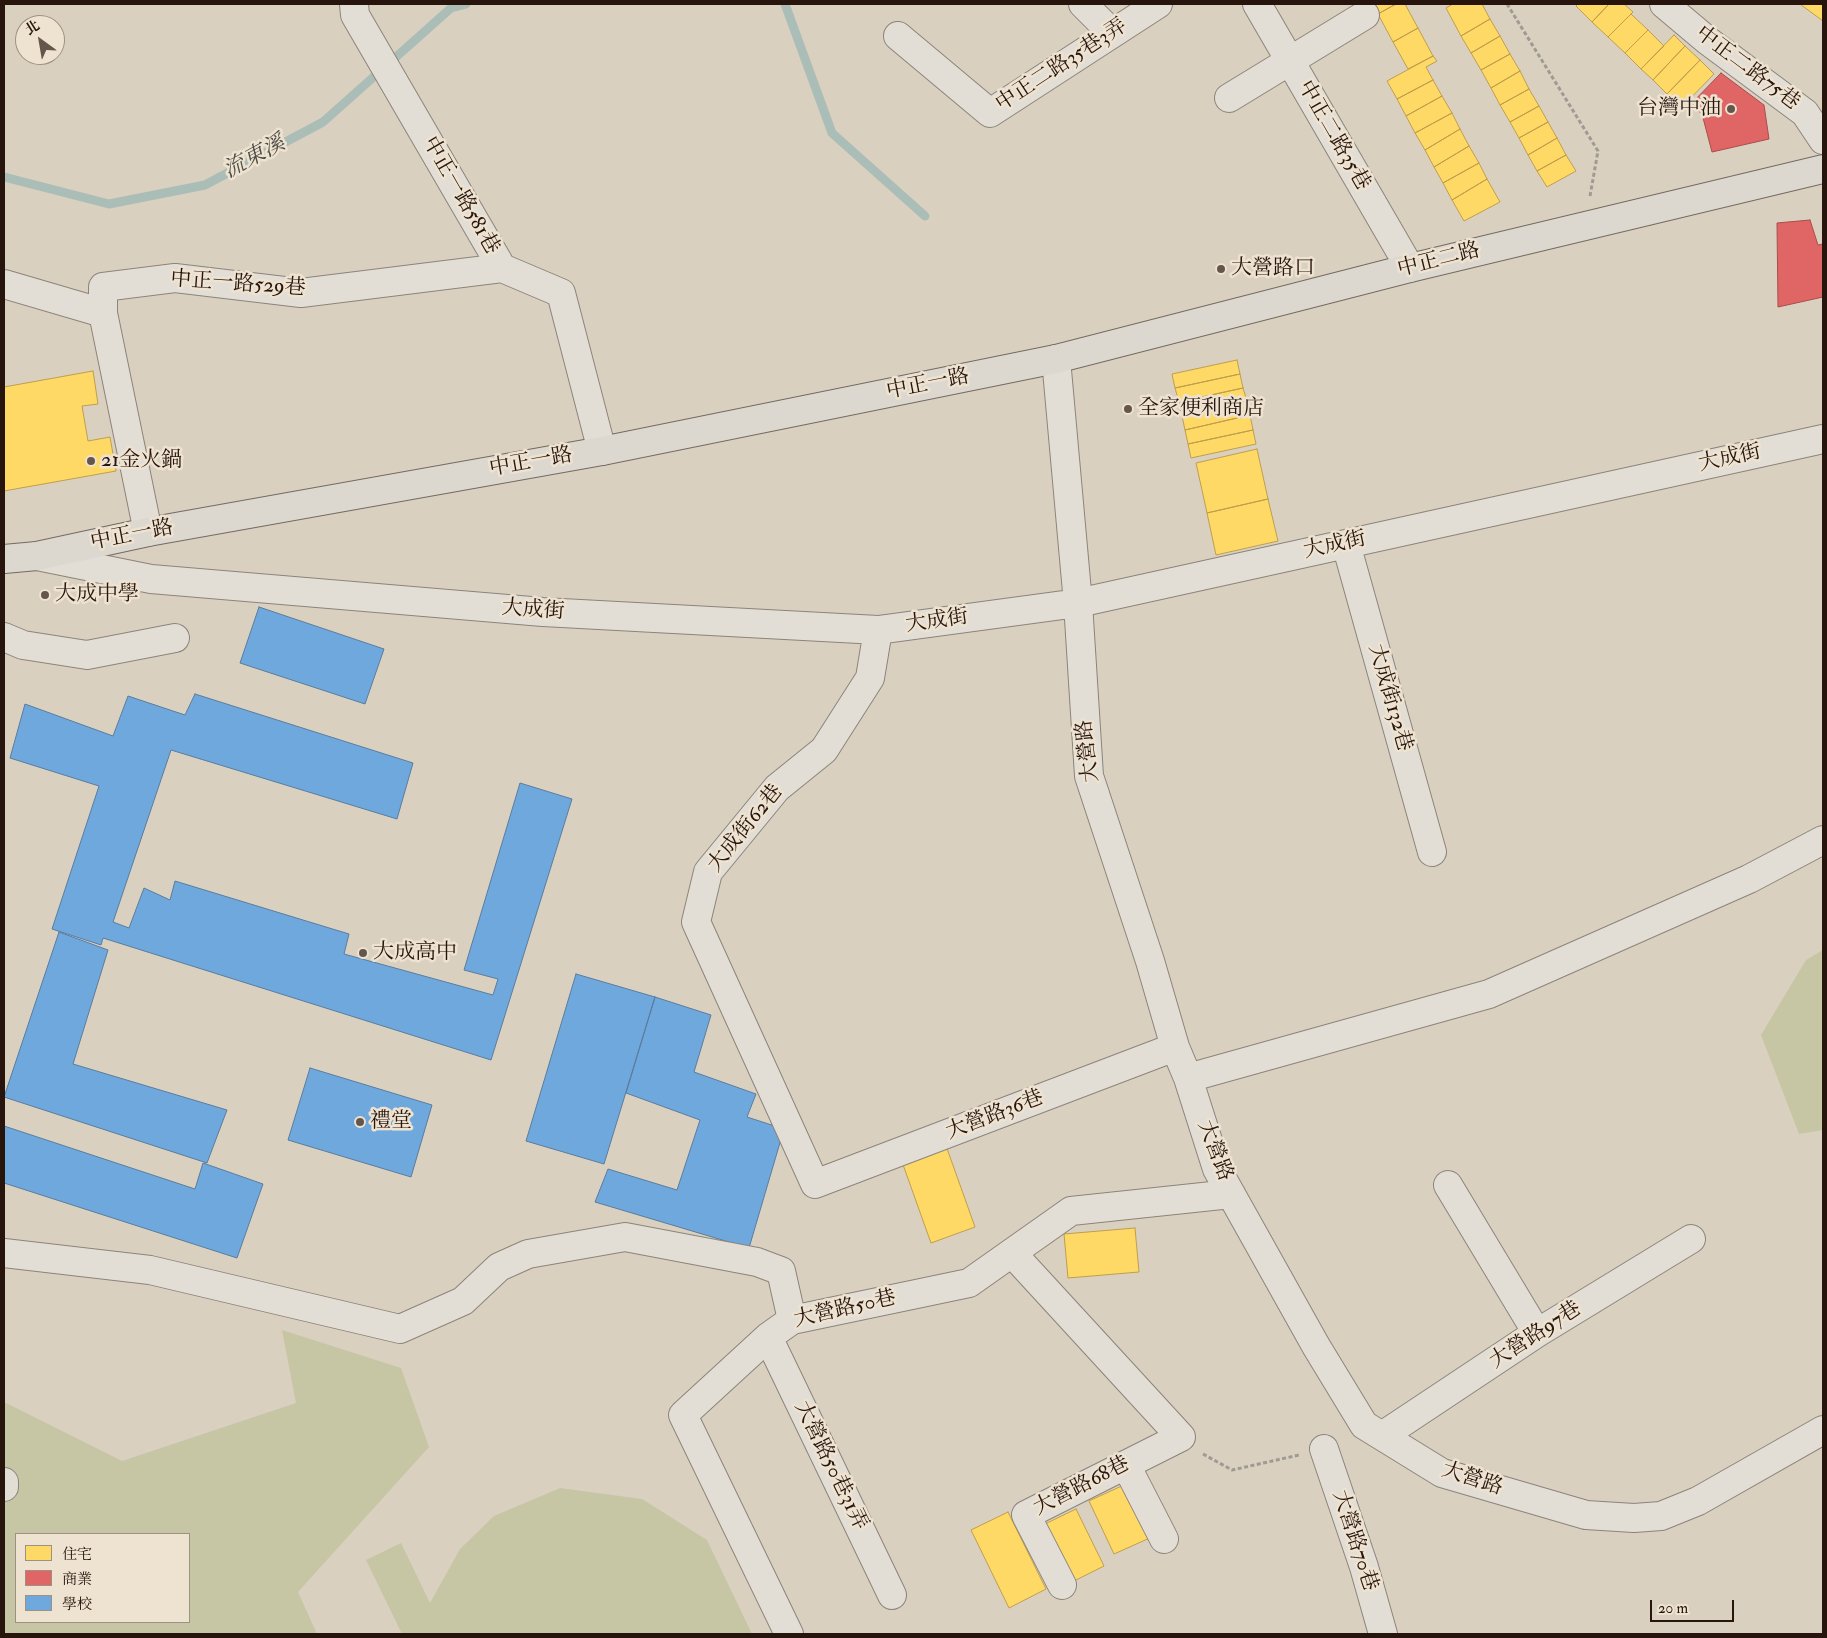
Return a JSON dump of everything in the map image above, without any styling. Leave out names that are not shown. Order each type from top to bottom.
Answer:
[{"type":"main road","name":"中正二路","points":[[1056,359],[1410,268],[1823,169]]},
{"type":"main road","name":"中正一路","points":[[4,559],[37,556],[148,532],[602,451],[1056,359]]},
{"type":"street","points":[[1083,4],[1112,34]]},
{"type":"street","name":"中正二路35巷3弄","points":[[898,36],[990,113],[1158,4]]},
{"type":"street","name":"中正二路35巷","points":[[1257,4],[1410,268]]},
{"type":"street","name":"中正二路75巷","points":[[1664,4],[1708,41],[1805,113],[1823,140]]},
{"type":"street","name":"中正一路581巷","points":[[354,9],[502,268],[561,293],[602,451]]},
{"type":"street","points":[[1229,98],[1364,15]]},
{"type":"street","name":"中正一路529巷","points":[[148,532],[103,313],[103,287],[174,278],[301,293],[502,268]]},
{"type":"street","points":[[4,284],[103,313]]},
{"type":"street","name":"大營路","points":[[1056,359],[1078,603],[1089,776],[1150,961],[1175,1047],[1188,1078],[1217,1169],[1316,1346],[1364,1425],[1442,1473],[1586,1515],[1634,1518],[1661,1516],[1698,1501],[1823,1430]]},
{"type":"street","name":"大成街","points":[[37,556],[150,579],[543,612],[878,630],[1078,603],[1823,439]]},
{"type":"street","name":"大成街132巷","points":[[1346,544],[1432,852]]},
{"type":"street","name":"大成街62巷","points":[[815,1184],[696,922],[708,872],[777,788],[824,750],[870,678],[878,630]]},
{"type":"street","points":[[4,637],[23,645],[87,654],[175,638]]},
{"type":"street","points":[[1188,1078],[1489,994],[1749,880],[1823,840]]},
{"type":"street","name":"大營路36巷","points":[[815,1184],[1175,1047]]},
{"type":"street","points":[[1448,1186],[1537,1333]]},
{"type":"street","name":"大營路50巷","points":[[789,1634],[683,1415],[768,1337],[792,1320],[970,1283],[1071,1211],[1230,1194]]},
{"type":"street","points":[[4,1253],[150,1270],[400,1329],[463,1301],[499,1267],[528,1254],[625,1237],[757,1262],[781,1271],[792,1320]]},
{"type":"street","name":"大營路97巷","points":[[1382,1436],[1537,1333],[1692,1239]]},
{"type":"street","points":[[1012,1253],[1181,1437]]},
{"type":"street","name":"大營路50巷31弄","points":[[768,1337],[892,1595]]},
{"type":"street","name":"大營路68巷","points":[[1062,1585],[1026,1515],[1181,1437]]},
{"type":"street","name":"大營路70巷","points":[[1324,1449],[1364,1567],[1382,1634]]},
{"type":"street","points":[[1126,1465],[1164,1539]]},
{"type":"street","points":[[4,1482],[4,1487]]},
{"type":"path","points":[[1507,4],[1598,150],[1585,226]]},
{"type":"path","points":[[1181,1437],[1190,1446],[1232,1470],[1324,1449]]},
{"type":"green space","points":[[1823,950],[1823,1130],[1799,1134],[1761,1035],[1806,960]]},
{"type":"green space","points":[[282,1330],[401,1368],[429,1447],[298,1592],[317,1634],[4,1634],[4,1402],[122,1461],[296,1403]]},
{"type":"green space","points":[[560,1488],[642,1499],[707,1540],[752,1634],[402,1634],[366,1560],[401,1543],[430,1603],[460,1549],[494,1516]]},
{"type":"building: 住宅","points":[[1372,4],[1396,4],[1378,14]]},
{"type":"building: 住宅","points":[[1396,4],[1405,4],[1418,28],[1393,42],[1378,14]]},
{"type":"building: 住宅","points":[[1453,4],[1482,4],[1490,19],[1461,36],[1446,8]]},
{"type":"building: 住宅","points":[[1578,4],[1609,4],[1592,22],[1576,6]]},
{"type":"building: 住宅","points":[[1609,4],[1624,4],[1633,12],[1608,37],[1592,22]]},
{"type":"building: 住宅","points":[[1800,4],[1823,4],[1823,21]]},
{"type":"building: 住宅","points":[[1631,14],[1648,30],[1625,53],[1608,37]]},
{"type":"building: 住宅","points":[[1490,19],[1500,36],[1471,53],[1461,36]]},
{"type":"building: 住宅","points":[[1418,28],[1433,56],[1408,69],[1393,42]]},
{"type":"building: 住宅","points":[[1648,30],[1664,46],[1641,69],[1625,53]]},
{"type":"building: 住宅","points":[[1674,35],[1685,46],[1653,80],[1641,69]]},
{"type":"building: 住宅","points":[[1500,36],[1510,54],[1481,70],[1471,53]]},
{"type":"building: 住宅","points":[[1685,46],[1700,60],[1667,94],[1653,80]]},
{"type":"building: 住宅","points":[[1510,54],[1520,71],[1491,88],[1481,70]]},
{"type":"building: 住宅","points":[[1433,56],[1437,61],[1426,67],[1433,80],[1397,99],[1387,81]]},
{"type":"building: 住宅","points":[[1700,60],[1714,74],[1681,108],[1667,94]]},
{"type":"building: 住宅","points":[[1520,71],[1529,89],[1500,105],[1491,88]]},
{"type":"building: 住宅","points":[[1433,80],[1442,96],[1406,116],[1397,99]]},
{"type":"building: 住宅","points":[[1529,89],[1539,106],[1510,122],[1500,105]]},
{"type":"building: 住宅","points":[[1442,96],[1452,113],[1415,133],[1406,116]]},
{"type":"building: 住宅","points":[[1539,106],[1548,122],[1519,138],[1510,122]]},
{"type":"building: 住宅","points":[[1452,113],[1460,129],[1425,150],[1415,133]]},
{"type":"building: 住宅","points":[[1548,122],[1557,138],[1528,155],[1519,138]]},
{"type":"building: 住宅","points":[[1460,129],[1469,146],[1434,167],[1425,150]]},
{"type":"building: 住宅","points":[[1557,138],[1566,155],[1537,171],[1528,155]]},
{"type":"building: 住宅","points":[[1469,146],[1479,163],[1443,183],[1434,167]]},
{"type":"building: 住宅","points":[[1566,155],[1576,171],[1547,187],[1537,171]]},
{"type":"building: 住宅","points":[[1479,163],[1487,179],[1452,200],[1443,183]]},
{"type":"building: 住宅","points":[[1487,179],[1500,202],[1464,221],[1452,200]]},
{"type":"building: 住宅","points":[[1237,360],[1240,374],[1175,388],[1172,374]]},
{"type":"building: 住宅","points":[[93,371],[98,404],[82,406],[88,441],[110,437],[116,471],[4,491],[4,387]]},
{"type":"building: 住宅","points":[[1240,374],[1243,388],[1179,402],[1175,388]]},
{"type":"building: 住宅","points":[[1243,388],[1247,401],[1182,416],[1179,402]]},
{"type":"building: 住宅","points":[[1247,401],[1250,415],[1185,430],[1182,416]]},
{"type":"building: 住宅","points":[[1250,415],[1253,430],[1188,444],[1185,430]]},
{"type":"building: 住宅","points":[[1253,430],[1256,444],[1191,458],[1188,444]]},
{"type":"building: 住宅","points":[[1257,449],[1268,499],[1207,513],[1196,463]]},
{"type":"building: 住宅","points":[[1268,499],[1278,541],[1216,555],[1207,513]]},
{"type":"building: 住宅","points":[[945,1143],[975,1227],[931,1243],[901,1159]]},
{"type":"building: 住宅","points":[[1135,1228],[1139,1272],[1068,1278],[1064,1234]]},
{"type":"building: 住宅","points":[[1126,1484],[1152,1537],[1114,1554],[1089,1501]]},
{"type":"building: 住宅","points":[[1076,1509],[1104,1566],[1074,1581],[1045,1524]]},
{"type":"building: 住宅","points":[[1008,1512],[1046,1589],[1009,1608],[971,1530]]},
{"type":"building: 商業","name":"台灣中油","points":[[1721,73],[1764,105],[1769,139],[1712,152],[1702,114],[1691,104]]},
{"type":"building: 商業","points":[[1810,220],[1818,245],[1823,244],[1823,297],[1778,307],[1777,223]]},
{"type":"building: 學校","points":[[259,607],[384,649],[365,704],[240,663]]},
{"type":"building: 學校","points":[[195,694],[413,763],[397,819],[171,750],[113,922],[129,928],[144,888],[170,900],[175,881],[349,934],[344,954],[493,995],[498,979],[464,970],[520,783],[572,799],[491,1060],[103,938],[101,945],[52,929],[99,786],[10,758],[25,704],[113,736],[128,696],[185,715]]},
{"type":"building: 學校","points":[[59,932],[108,950],[73,1064],[227,1110],[207,1163],[4,1097]]},
{"type":"building: 學校","points":[[576,974],[655,997],[604,1164],[526,1141]]},
{"type":"building: 學校","points":[[655,997],[711,1015],[694,1072],[756,1094],[747,1117],[784,1129],[749,1248],[595,1202],[608,1169],[677,1190],[700,1120],[626,1093]]},
{"type":"building: 學校","name":"禮堂","points":[[310,1068],[432,1105],[411,1177],[288,1140]]},
{"type":"building: 學校","points":[[4,1126],[195,1189],[203,1163],[263,1184],[237,1258],[4,1183]]},
{"type":"waterway","name":"流東溪","points":[[4,177],[109,204],[205,185],[323,122],[451,8],[466,4]]},
{"type":"waterway","points":[[785,4],[832,133],[925,216]]},
{"type":"place","name":"台灣中油","points":[[1731,109]]},
{"type":"place","name":"大營路口","points":[[1221,269]]},
{"type":"place","name":"全家便利商店","points":[[1128,409]]},
{"type":"place","name":"21金火鍋","points":[[91,461]]},
{"type":"place","name":"大成中學","points":[[45,595]]},
{"type":"place","name":"大成高中","points":[[363,953]]},
{"type":"place","name":"禮堂","points":[[360,1122]]}]
